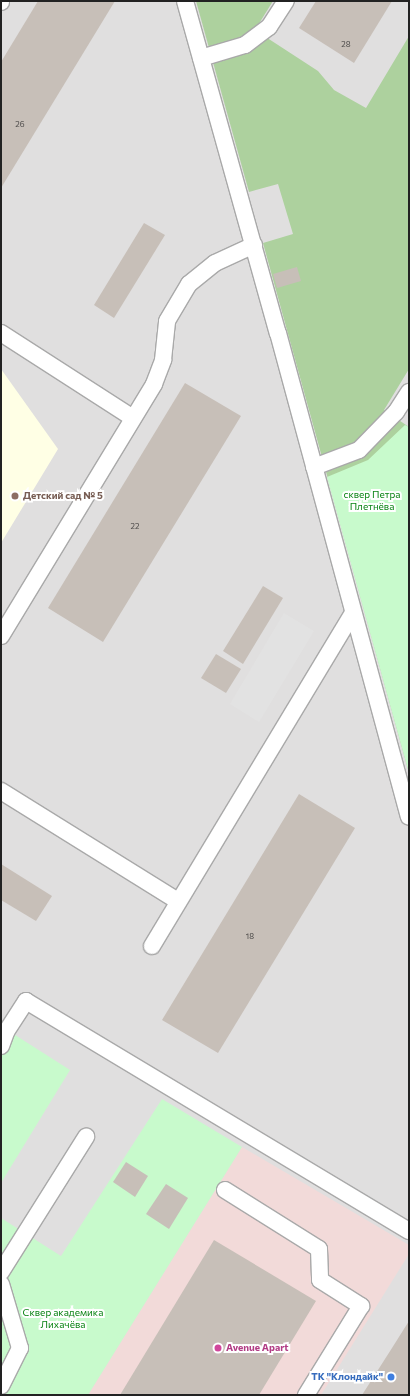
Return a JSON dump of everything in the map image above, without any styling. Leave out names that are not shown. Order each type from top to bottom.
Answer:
[{"type":"lane","points":[[185,1],[254,245],[353,613],[407,801],[409,817]]},
{"type":"lane","points":[[201,58],[244,45],[269,27],[286,1]]},
{"type":"lane","points":[[1,636],[154,384],[163,360],[167,320],[189,284],[215,263],[254,245]]},
{"type":"lane","points":[[1,333],[133,418]]},
{"type":"lane","points":[[314,467],[359,450],[396,412],[409,392]]},
{"type":"lane","points":[[152,946],[353,613]]},
{"type":"lane","points":[[1,791],[178,901]]},
{"type":"lane","points":[[1,1046],[6,1032],[26,1001],[409,1231]]},
{"type":"lane","points":[[1,1272],[86,1137]]},
{"type":"lane","points":[[225,1190],[319,1249],[320,1280],[361,1306],[306,1395]]},
{"type":"lane","points":[[1,1284],[20,1348],[1,1386]]},
{"type":"shaded area","points":[[1,1],[409,1],[409,1395],[1,1395]]},
{"type":"shaded area","name":"Детский сад № 5","points":[[1,369],[58,449],[1,543]]},
{"type":"shaded area","points":[[284,613],[314,631],[259,722],[230,704]]},
{"type":"shaded area","points":[[242,1147],[409,1245],[409,1254],[321,1395],[88,1395]]},
{"type":"green space","points":[[196,1],[273,1],[255,30],[318,71],[334,90],[366,108],[409,36],[409,369],[384,410],[409,427],[409,773],[263,243],[293,234],[278,184],[249,192]]},
{"type":"green space","name":"сквер Петра Плетнёва","points":[[405,425],[409,427],[409,773],[327,477],[368,460]]},
{"type":"green space","points":[[1,1026],[70,1070],[1,1183]]},
{"type":"green space","name":"Сквер академика Лихачёва","points":[[162,1099],[242,1147],[88,1395],[1,1395],[1,1218],[61,1256]]},
{"type":"building","points":[[38,1],[115,1],[1,188],[1,62]]},
{"type":"building","points":[[316,1],[392,1],[354,63],[299,28]]},
{"type":"building","points":[[144,223],[165,235],[114,318],[94,305]]},
{"type":"building","points":[[297,267],[301,281],[277,288],[273,274]]},
{"type":"building","points":[[185,383],[241,416],[103,642],[48,608]]},
{"type":"building","points":[[263,586],[283,598],[243,664],[223,651]]},
{"type":"building","points":[[216,654],[241,669],[226,693],[201,678]]},
{"type":"building","points":[[299,794],[355,828],[218,1053],[162,1020]]},
{"type":"building","points":[[1,864],[52,896],[36,921],[1,900]]},
{"type":"building","points":[[126,1162],[148,1176],[135,1197],[113,1182]]},
{"type":"building","points":[[166,1184],[188,1198],[169,1229],[146,1214]]},
{"type":"building","name":"Avenue Apart","points":[[214,1240],[316,1301],[259,1395],[120,1395]]},
{"type":"building","name":"ТК \"Клондайк\"","points":[[409,1321],[409,1395],[362,1395],[392,1348]]},
{"type":"place","name":"Детский сад № 5","points":[[15,496]]},
{"type":"place","name":"Avenue Apart","points":[[218,1348]]},
{"type":"place","name":"ТК \"Клондайк\"","points":[[391,1377]]}]
